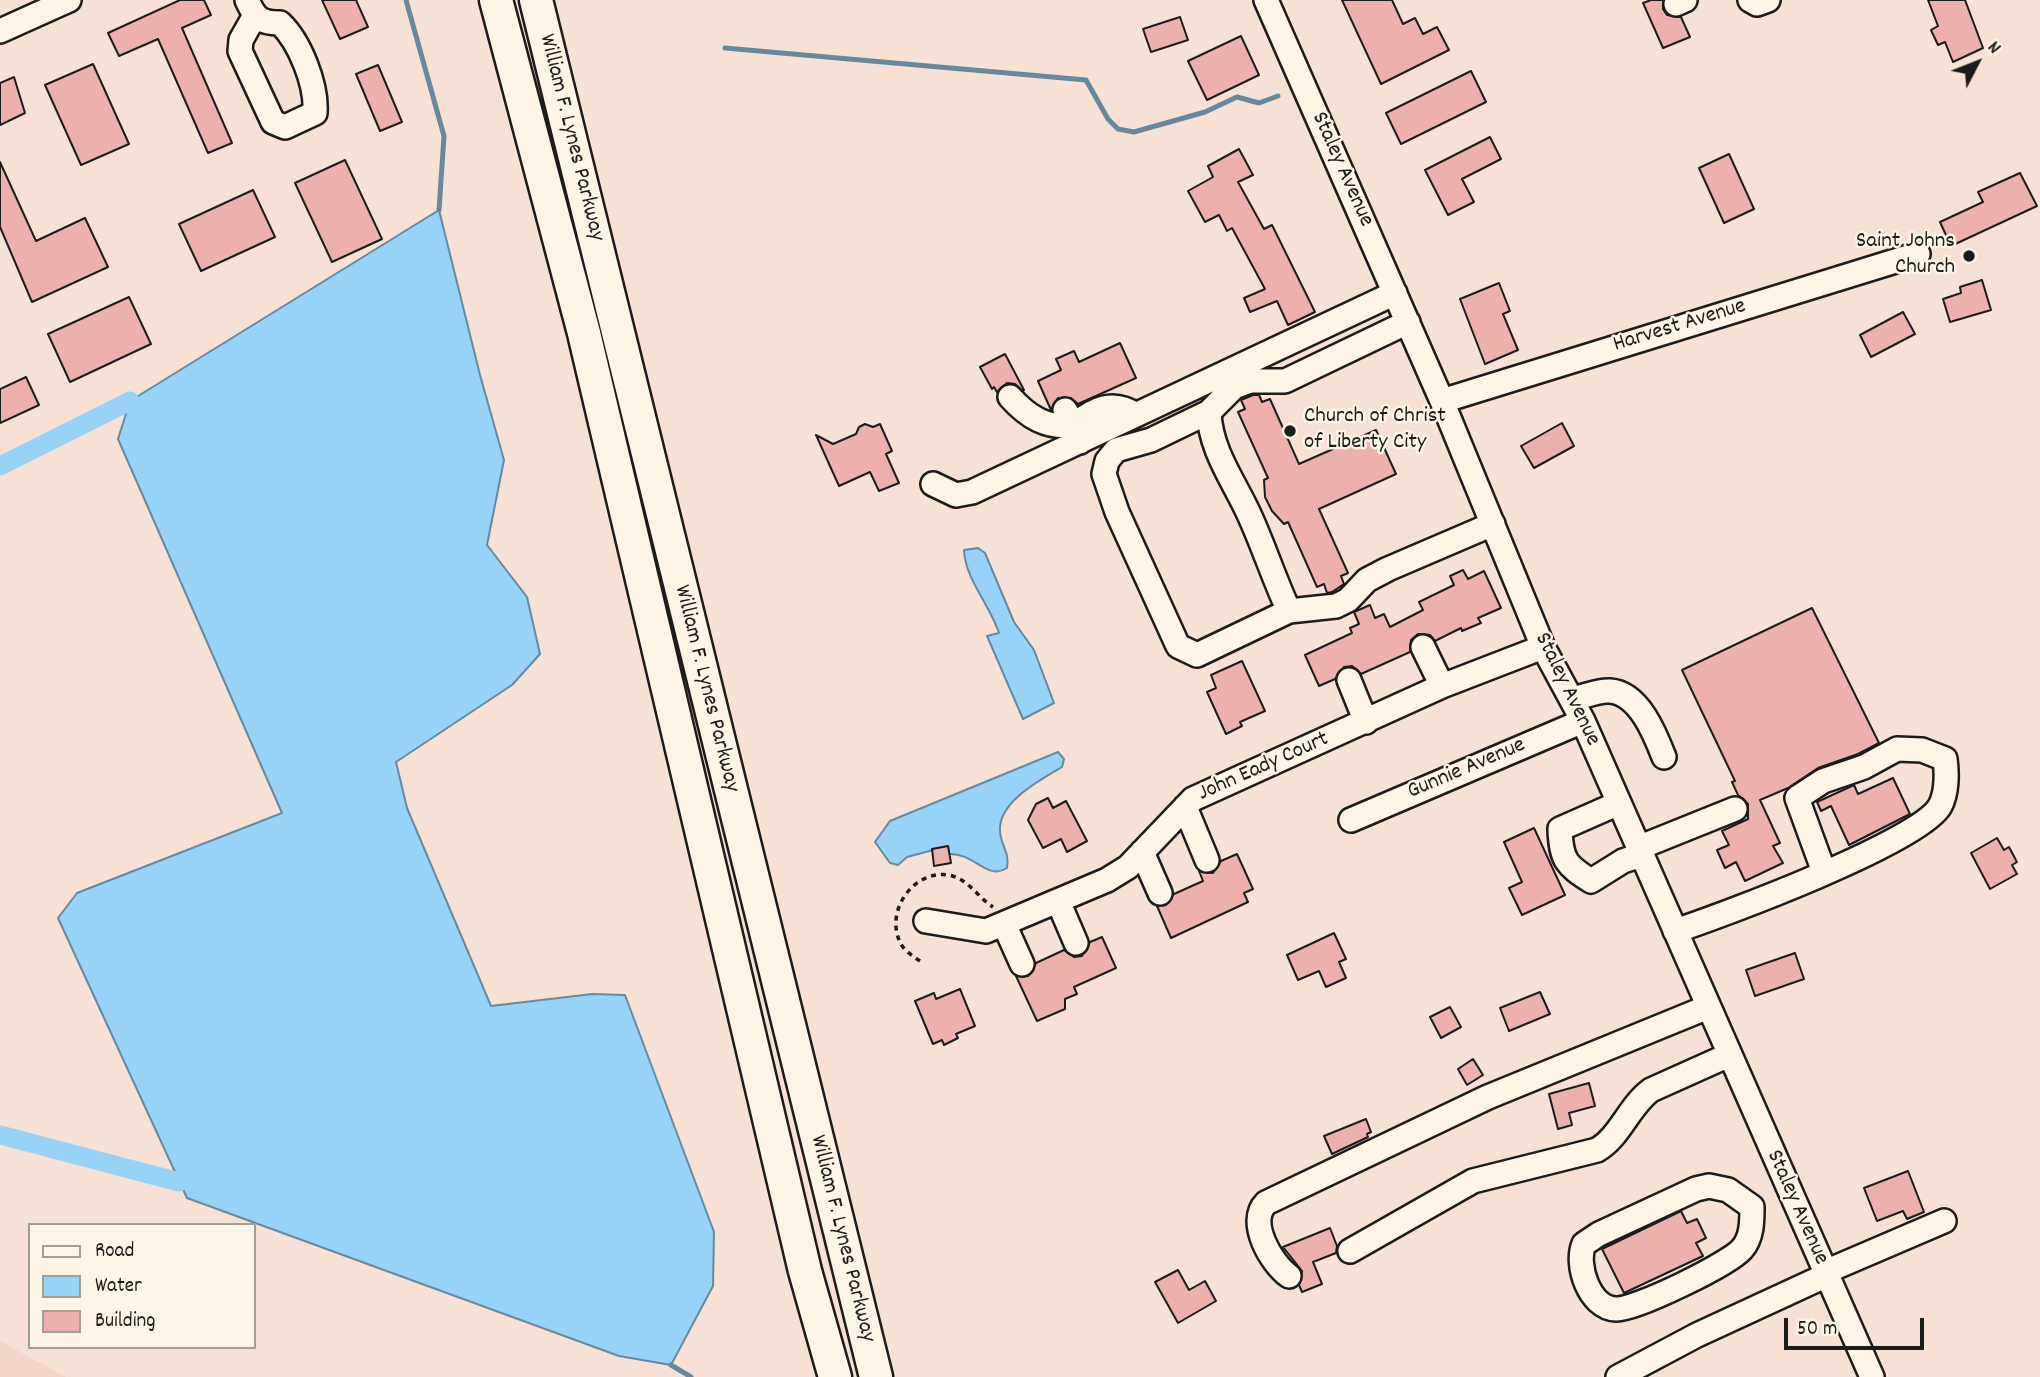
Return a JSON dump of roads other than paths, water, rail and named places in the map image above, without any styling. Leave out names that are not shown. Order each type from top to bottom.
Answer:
[{"type":"highway","name":"William F. Lynes Parkway","points":[[496,0],[584,333],[802,1258],[835,1377]]},
{"type":"highway","name":"William F. Lynes Parkway","points":[[536,0],[876,1377]]},
{"type":"street","points":[[0,31],[69,0]]},
{"type":"street","name":"Staley Avenue","points":[[1266,0],[1442,401],[1543,647],[1583,721],[1872,1377]]},
{"type":"street","points":[[1750,0],[1757,4],[1768,0]]},
{"type":"street","points":[[250,8],[266,23],[280,23],[291,34],[317,97],[316,113],[285,127],[273,121],[240,51],[250,8]]},
{"type":"street","name":"Harvest Avenue","points":[[1442,401],[1918,254]]},
{"type":"street","points":[[1010,397],[1025,414],[1056,428],[1136,415],[1395,293]]},
{"type":"street","points":[[1408,323],[1284,381],[1250,381],[1234,387],[1209,412],[1151,440],[1116,450],[1107,461],[1104,474],[1117,512],[1178,646],[1197,655],[1289,611],[1336,607],[1348,600],[1367,580],[1493,524]]},
{"type":"street","points":[[1209,412],[1209,428],[1222,462],[1249,514],[1289,611]]},
{"type":"street","points":[[933,484],[956,495],[972,492],[1073,426]]},
{"type":"street","points":[[1423,647],[1442,686]]},
{"type":"street","name":"John Eady Court","points":[[926,921],[986,931],[1107,880],[1128,867],[1193,799],[1442,686],[1543,647]]},
{"type":"street","points":[[1349,680],[1366,722]]},
{"type":"street","points":[[1572,699],[1609,690],[1625,696],[1639,707],[1664,757]]},
{"type":"street","name":"Gunnie Avenue","points":[[1351,820],[1583,721]]},
{"type":"street","points":[[1675,931],[1739,909],[1824,872],[1923,823],[1940,806],[1947,775],[1945,759],[1922,750],[1897,749],[1864,767],[1823,782],[1797,798],[1824,872]]},
{"type":"street","points":[[1619,803],[1560,830],[1561,853],[1572,869],[1591,881],[1640,852],[1735,809]]},
{"type":"street","points":[[1185,807],[1207,860]]},
{"type":"street","points":[[1142,852],[1160,893]]},
{"type":"street","points":[[1058,901],[1076,943]]},
{"type":"street","points":[[1004,924],[1022,964]]},
{"type":"street","points":[[1289,1276],[1278,1267],[1257,1221],[1258,1210],[1266,1203],[1488,1097],[1708,1007]]},
{"type":"street","points":[[1350,1251],[1473,1181],[1597,1150],[1606,1144],[1642,1097],[1651,1090],[1729,1055]]},
{"type":"street","points":[[1720,1187],[1752,1207],[1749,1238],[1734,1256],[1627,1307],[1615,1309],[1604,1306],[1590,1290],[1580,1267],[1580,1253],[1591,1239],[1696,1189],[1720,1187]]},
{"type":"street","points":[[1752,1207],[1788,1190]]},
{"type":"street","points":[[1618,1377],[1698,1335],[1826,1274],[1900,1229],[1944,1221]]},
{"type":"water","points":[[439,210],[504,460],[487,545],[527,597],[540,654],[512,685],[396,762],[407,808],[491,1006],[592,994],[625,995],[714,1232],[713,1286],[671,1365],[619,1356],[187,1198],[58,918],[77,893],[282,813],[118,439],[130,401]]},
{"type":"water","points":[[978,548],[985,553],[1014,622],[1034,650],[1054,703],[1023,719],[987,636],[999,633],[965,561],[964,550]]},
{"type":"water","points":[[1058,752],[1064,759],[1062,767],[1022,793],[1013,801],[1001,820],[1000,831],[1007,868],[1000,871],[987,869],[966,858],[949,854],[948,846],[907,857],[898,865],[890,863],[875,842],[890,821]]},
{"type":"waterway","points":[[406,0],[444,136],[439,210]]},
{"type":"waterway","points":[[725,48],[1086,80],[1108,119],[1118,129],[1134,132],[1205,112],[1237,97],[1259,103],[1278,96]]},
{"type":"waterway","points":[[0,466],[130,401]]},
{"type":"waterway","points":[[0,1135],[179,1182]]},
{"type":"waterway","points":[[671,1365],[691,1377]]},
{"type":"place","name":"Saint Johns Church","points":[[1969,256]]},
{"type":"place","name":"Church of Christ of Liberty City","points":[[1290,431]]}]
